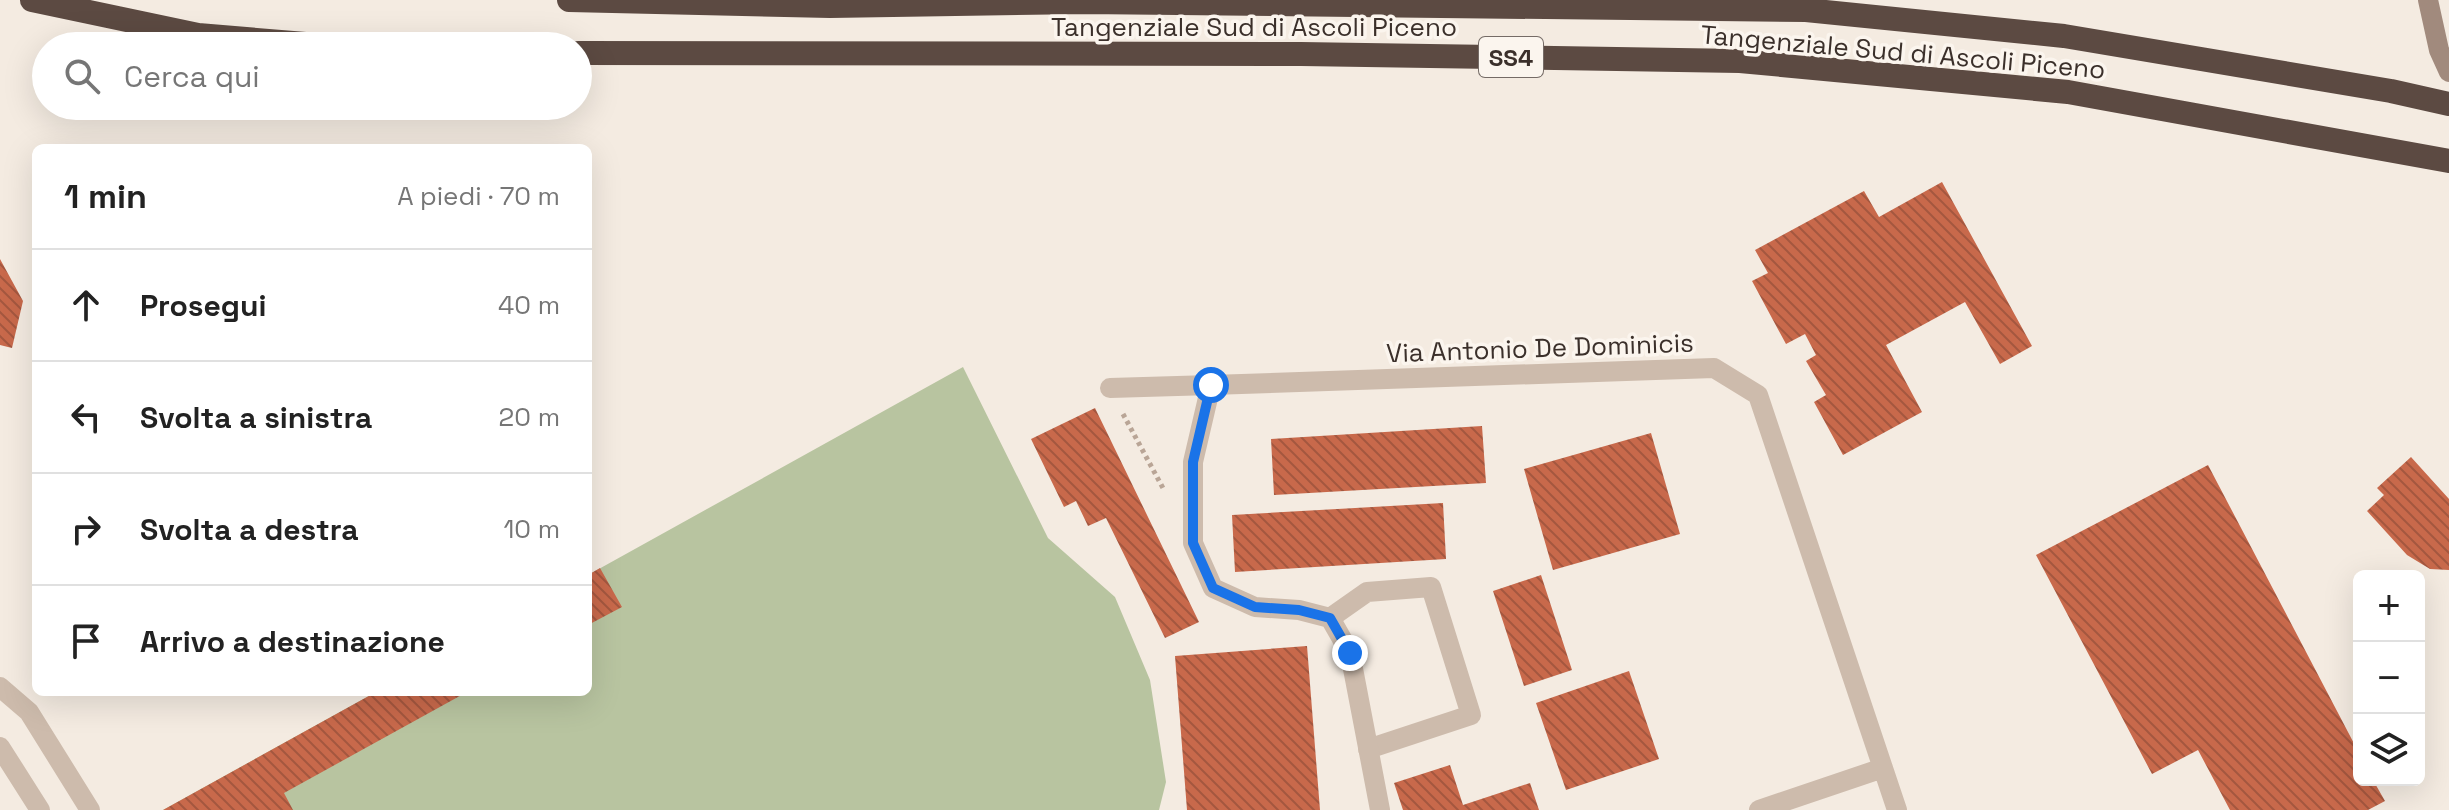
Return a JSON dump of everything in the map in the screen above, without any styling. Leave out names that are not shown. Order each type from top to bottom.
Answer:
[{"type":"highway","points":[[32,0],[184,32]]},
{"type":"highway","name":"Tangenziale Sud di Ascoli Piceno","points":[[569,0],[830,6],[1085,2],[1806,10],[2064,36],[2391,91],[2449,104]]},
{"type":"highway","name":"Tangenziale Sud di Ascoli Piceno","points":[[592,53],[1301,54],[1740,61],[2068,92],[2449,161]]},
{"type":"street","points":[[2428,0],[2439,50],[2449,72]]},
{"type":"street","name":"Via Antonio De Dominicis","points":[[1110,388],[1714,368],[1758,395],[1897,810]]},
{"type":"street","points":[[1211,385],[1193,462],[1193,543],[1213,588],[1255,607],[1299,610],[1330,618],[1350,653],[1380,810]]},
{"type":"street","points":[[1330,618],[1367,592],[1431,587],[1471,715],[1368,749]]},
{"type":"street","points":[[0,687],[29,712],[90,810]]},
{"type":"street","points":[[0,747],[40,810]]},
{"type":"street","points":[[1759,810],[1883,768]]},
{"type":"path","points":[[1110,388],[1170,501]]},
{"type":"green space","points":[[963,367],[1048,538],[1115,597],[1150,680],[1166,782],[1159,810],[163,810],[369,696],[592,696],[592,573]]},
{"type":"building","points":[[1942,182],[2032,346],[2000,364],[1965,302],[1886,345],[1922,412],[1843,455],[1814,402],[1826,395],[1806,361],[1816,355],[1805,334],[1786,344],[1752,281],[1768,273],[1755,250],[1864,191],[1879,217]]},
{"type":"building","points":[[0,259],[23,301],[12,348],[0,345]]},
{"type":"building","points":[[1095,408],[1199,622],[1165,638],[1106,518],[1088,526],[1076,501],[1064,507],[1031,439]]},
{"type":"building","points":[[1482,426],[1486,483],[1274,495],[1271,439]]},
{"type":"building","points":[[1651,433],[1680,534],[1553,570],[1524,469]]},
{"type":"building","points":[[2411,457],[2449,499],[2449,570],[2430,569],[2407,555],[2367,511],[2384,495],[2377,488]]},
{"type":"building","points":[[2208,465],[2353,742],[2353,786],[2376,786],[2385,801],[2368,810],[2230,810],[2198,750],[2152,774],[2036,555]]},
{"type":"building","points":[[1443,503],[1446,559],[1235,572],[1232,515]]},
{"type":"building","points":[[600,568],[622,607],[592,623],[592,573]]},
{"type":"building","points":[[1541,575],[1572,670],[1524,686],[1493,591]]},
{"type":"building","points":[[1307,646],[1320,810],[1187,810],[1175,656]]},
{"type":"building","points":[[1629,671],[1659,759],[1566,790],[1536,703]]},
{"type":"building","points":[[369,696],[460,696],[284,793],[293,810],[163,810]]},
{"type":"building","points":[[1450,765],[1463,805],[1530,783],[1539,810],[1403,810],[1394,783]]},
{"type":"route","points":[[1211,385],[1193,462],[1193,543],[1213,588],[1255,607],[1299,610],[1330,618],[1350,653]]}]
